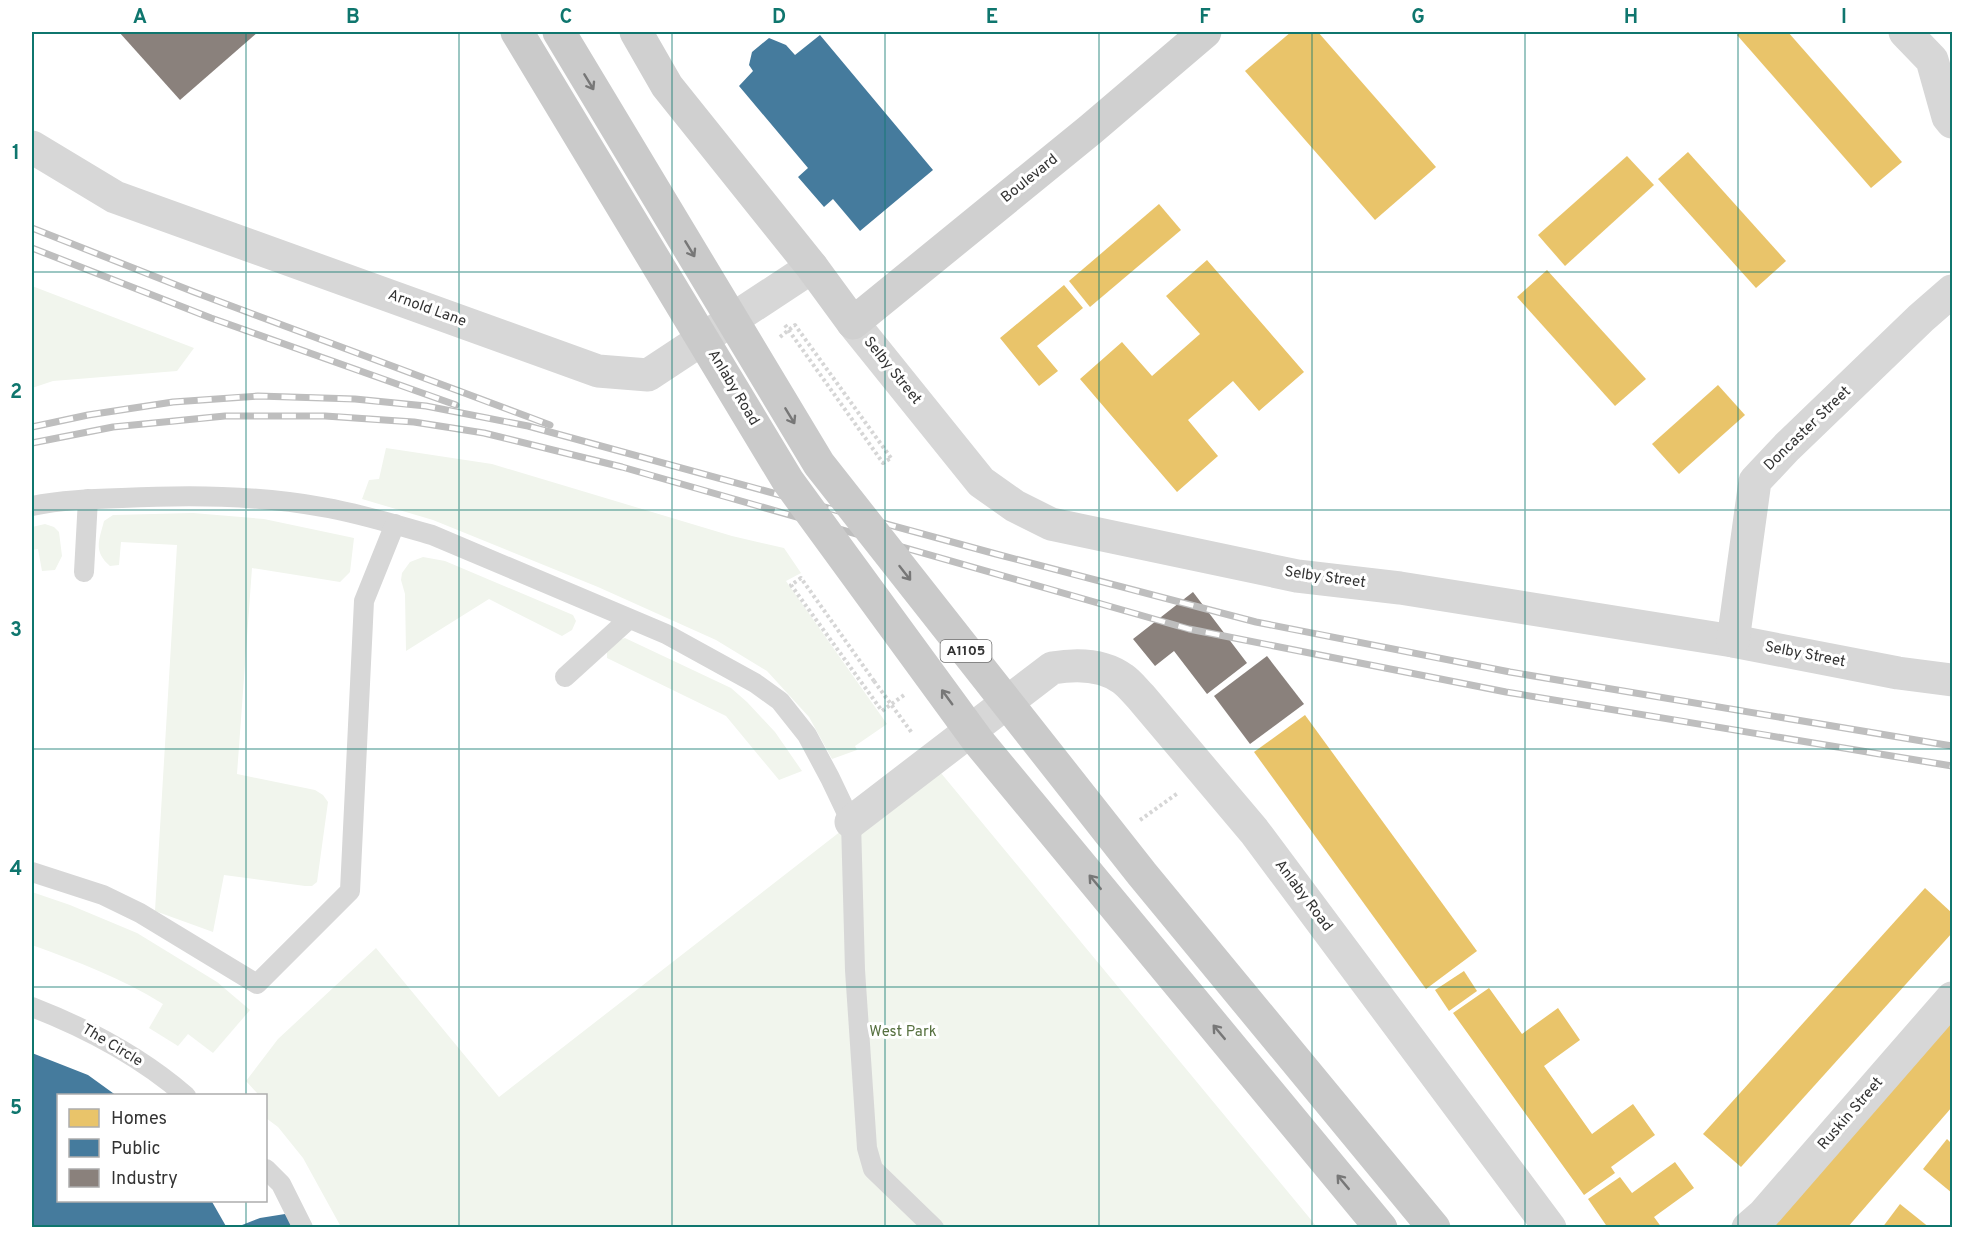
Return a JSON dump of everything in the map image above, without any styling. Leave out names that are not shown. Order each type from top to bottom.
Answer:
[{"type":"main road","name":"Anlaby Road","points":[[517,32],[788,481],[978,741],[1381,1227]]},
{"type":"main road","name":"A1105","points":[[559,32],[819,464],[1149,883],[1434,1227]]},
{"type":"street","points":[[636,32],[667,86],[812,267]]},
{"type":"street","name":"Boulevard","points":[[853,323],[1090,129],[1204,32]]},
{"type":"street","points":[[1905,32],[1932,60],[1948,117],[1953,122]]},
{"type":"street","name":"Arnold Lane","points":[[32,147],[115,197],[598,370],[648,375],[812,267]]},
{"type":"street","name":"Selby Street","points":[[812,267],[853,323],[981,482],[1015,506],[1051,524],[1298,576],[1400,588],[1733,641],[1898,673],[1953,680]]},
{"type":"street","name":"Doncaster Street","points":[[1733,641],[1755,481],[1921,318],[1953,291]]},
{"type":"street","name":"Anlaby Road","points":[[851,822],[1052,668],[1074,665],[1102,669],[1122,678],[1254,831],[1550,1227]]},
{"type":"street","name":"Ruskin Street","points":[[1748,1227],[1763,1215],[1953,998]]},
{"type":"lane","points":[[32,506],[52,501],[88,499],[166,496],[238,497],[322,507],[395,524],[432,535],[666,634],[745,677],[780,701],[807,735],[851,822],[855,970],[867,1148],[873,1169],[934,1227]]},
{"type":"lane","points":[[84,572],[88,499]]},
{"type":"lane","points":[[32,872],[103,896],[140,913],[257,984],[350,891],[364,602],[395,524]]},
{"type":"lane","points":[[565,677],[628,619]]},
{"type":"lane","name":"The Circle","points":[[32,1007],[91,1033],[165,1078],[185,1094]]},
{"type":"lane","points":[[267,1169],[281,1184],[303,1227]]},
{"type":"path","points":[[754,356],[795,325],[891,458],[882,463],[798,344]]},
{"type":"path","points":[[930,675],[882,711],[791,585],[801,578],[874,681],[931,761]]},
{"type":"path","points":[[1139,820],[1206,774]]},
{"type":"green space","points":[[32,286],[194,348],[177,371],[53,381],[32,388]]},
{"type":"green space","points":[[386,448],[492,464],[732,536],[784,548],[801,573],[786,581],[887,724],[855,746],[857,750],[832,759],[809,717],[767,671],[716,640],[598,587],[433,520],[362,499],[369,480],[379,479]]},
{"type":"green space","points":[[193,513],[264,519],[354,538],[350,572],[340,582],[252,568],[237,774],[315,790],[328,802],[317,882],[312,886],[305,886],[224,875],[213,932],[155,911],[177,545],[121,542],[119,565],[110,566],[99,550],[104,521],[113,515]]},
{"type":"green space","points":[[45,524],[54,527],[59,532],[62,556],[55,570],[42,571],[38,549],[32,550],[32,527]]},
{"type":"green space","points":[[423,557],[445,561],[573,615],[576,621],[572,630],[562,636],[489,599],[406,651],[405,594],[401,580],[402,573],[410,562]]},
{"type":"green space","points":[[625,638],[731,688],[775,732],[802,771],[779,780],[726,716],[607,658],[607,647],[612,642]]},
{"type":"green space","name":"West Park","points":[[931,761],[1317,1227],[341,1227],[303,1158],[278,1127],[267,1119],[267,1094],[256,1094],[246,1081],[278,1039],[376,948],[499,1097]]},
{"type":"green space","points":[[32,892],[137,933],[217,982],[250,1010],[213,1053],[188,1034],[178,1046],[149,1028],[163,1004],[116,978],[32,945]]},
{"type":"building: Homes","points":[[1291,32],[1318,32],[1436,167],[1375,220],[1245,71]]},
{"type":"building: Homes","points":[[1741,32],[1788,32],[1902,162],[1871,188],[1737,35]]},
{"type":"building: Homes","points":[[1688,152],[1786,261],[1756,288],[1658,179]]},
{"type":"building: Homes","points":[[1627,156],[1654,185],[1565,266],[1538,235]]},
{"type":"building: Homes","points":[[1159,204],[1181,230],[1090,307],[1069,281]]},
{"type":"building: Homes","points":[[1207,260],[1304,372],[1259,411],[1233,381],[1188,420],[1218,456],[1177,492],[1080,379],[1122,342],[1152,376],[1200,334],[1166,296]]},
{"type":"building: Homes","points":[[1547,270],[1646,379],[1615,406],[1517,297]]},
{"type":"building: Homes","points":[[1064,285],[1083,308],[1037,346],[1058,371],[1039,386],[1000,338]]},
{"type":"building: Homes","points":[[1718,385],[1745,415],[1679,474],[1652,444]]},
{"type":"building: Homes","points":[[1305,715],[1477,951],[1426,989],[1254,752]]},
{"type":"building: Homes","points":[[1925,888],[1952,913],[1952,933],[1741,1167],[1703,1134]]},
{"type":"building: Homes","points":[[1464,971],[1477,991],[1449,1011],[1435,990]]},
{"type":"building: Homes","points":[[1489,988],[1522,1034],[1558,1008],[1580,1040],[1544,1066],[1592,1134],[1633,1104],[1655,1135],[1611,1167],[1615,1173],[1584,1195],[1453,1013]]},
{"type":"building: Homes","points":[[1952,1011],[1952,1107],[1847,1228],[1776,1228],[1770,1220]]},
{"type":"building: Homes","points":[[1947,1139],[1952,1144],[1952,1193],[1923,1169]]},
{"type":"building: Homes","points":[[1675,1162],[1694,1188],[1654,1217],[1662,1228],[1608,1228],[1588,1199],[1620,1177],[1632,1193]]},
{"type":"building: Homes","points":[[1900,1204],[1930,1228],[1882,1228]]},
{"type":"building: Public","points":[[820,35],[933,170],[860,231],[833,199],[824,207],[798,177],[808,168],[739,86],[753,71],[749,65],[752,52],[769,38],[786,45],[795,55]]},
{"type":"building: Public","points":[[32,1053],[88,1075],[114,1094],[57,1094],[57,1202],[212,1202],[227,1228],[32,1228]]},
{"type":"building: Public","points":[[285,1214],[298,1228],[237,1227],[260,1218]]},
{"type":"building: Industry","points":[[119,32],[258,32],[180,100]]},
{"type":"building: Industry","points":[[1193,592],[1247,663],[1207,694],[1174,651],[1155,666],[1133,639]]},
{"type":"building: Industry","points":[[1267,656],[1304,704],[1250,744],[1214,696]]},
{"type":"railway","points":[[32,228],[194,292],[550,425]]},
{"type":"railway","points":[[32,248],[211,318],[456,405]]},
{"type":"railway","points":[[32,427],[88,415],[173,402],[258,396],[355,399],[426,406],[528,426],[996,554],[1256,622],[1510,672],[1952,746]]},
{"type":"railway","points":[[32,443],[113,427],[225,416],[325,416],[414,422],[484,433],[622,467],[1189,629],[1506,692],[1952,766]]}]
